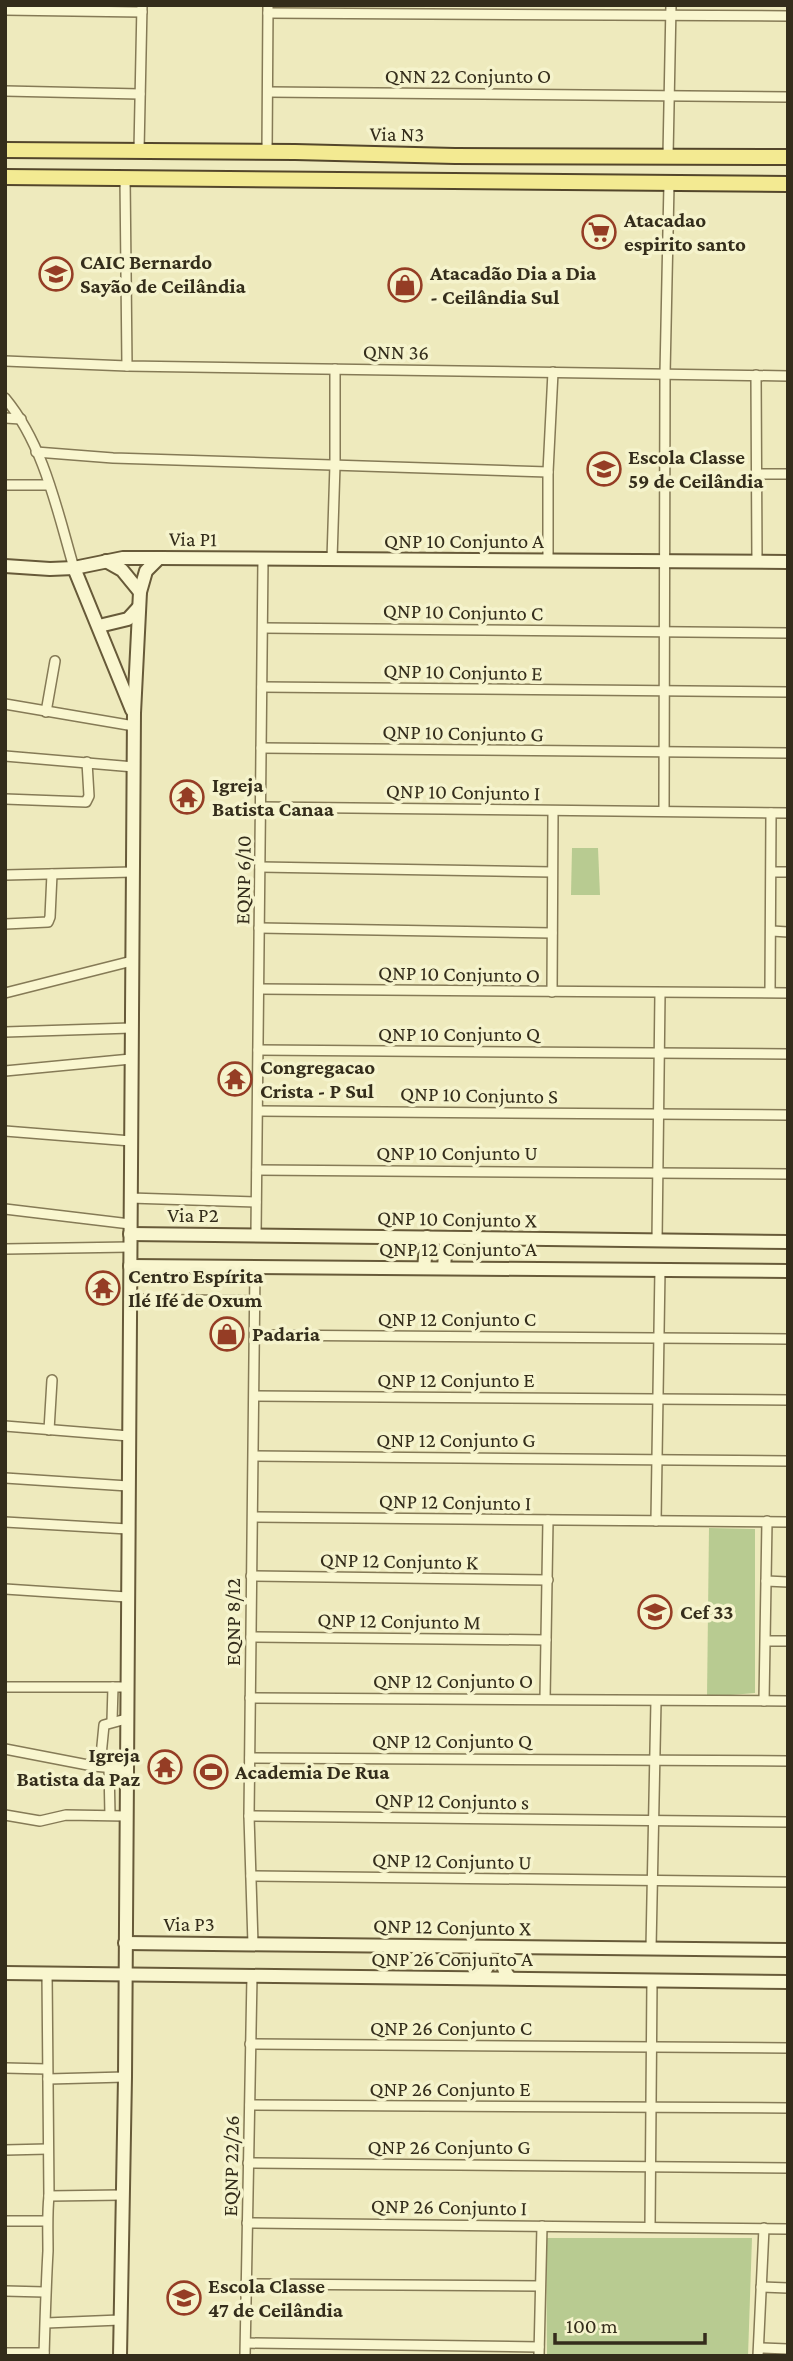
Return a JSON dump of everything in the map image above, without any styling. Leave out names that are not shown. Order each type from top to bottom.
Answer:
[{"type":"main road","name":"Via N3","points":[[5,150],[788,157]]},
{"type":"main road","points":[[5,158],[82,157],[133,151]]},
{"type":"main road","points":[[344,180],[388,173],[456,174],[461,164],[455,156]]},
{"type":"main road","points":[[484,181],[477,174],[484,162],[553,162],[603,156]]},
{"type":"main road","points":[[7,177],[788,184]]},
{"type":"street","points":[[5,10],[142,9],[140,94],[133,151]]},
{"type":"street","points":[[267,152],[268,9],[671,10],[788,16]]},
{"type":"street","points":[[668,156],[671,10]]},
{"type":"street","points":[[5,92],[140,94]]},
{"type":"street","name":"QNN 22 Conjunto O","points":[[268,92],[788,97]]},
{"type":"street","points":[[125,177],[127,366]]},
{"type":"street","points":[[664,811],[665,374],[669,184]]},
{"type":"street","name":"QNN 36","points":[[5,361],[127,366],[788,376]]},
{"type":"street","points":[[332,559],[335,369]]},
{"type":"street","points":[[548,561],[548,472],[553,372]]},
{"type":"street","points":[[756,375],[757,562]]},
{"type":"street","points":[[5,398],[21,419],[36,452],[74,568],[134,720]]},
{"type":"street","points":[[5,418],[21,419]]},
{"type":"street","points":[[36,452],[113,458],[548,472]]},
{"type":"street","points":[[756,474],[788,474]]},
{"type":"street","points":[[5,485],[49,485]]},
{"type":"street","name":"Via P1","points":[[74,568],[123,558],[263,559]]},
{"type":"street","points":[[112,1721],[120,1687],[127,1597],[134,720],[140,592],[146,571],[159,558]]},
{"type":"street","name":"QNP 10 Conjunto A","points":[[263,559],[788,562]]},
{"type":"street","name":"EQNP 6/10","points":[[256,1234],[263,559]]},
{"type":"street","points":[[85,593],[90,575],[102,562],[122,570],[140,592]]},
{"type":"street","points":[[5,566],[74,568]]},
{"type":"street","points":[[99,626],[128,619],[139,607]]},
{"type":"street","name":"QNP 10 Conjunto C","points":[[263,628],[788,633]]},
{"type":"street","points":[[46,712],[55,661]]},
{"type":"street","name":"QNP 10 Conjunto E","points":[[262,687],[788,692]]},
{"type":"street","points":[[5,704],[46,712],[134,720]]},
{"type":"street","name":"QNP 10 Conjunto G","points":[[261,748],[788,754]]},
{"type":"street","points":[[5,756],[134,767]]},
{"type":"street","points":[[5,800],[86,802],[89,796],[86,762]]},
{"type":"street","name":"QNP 10 Conjunto I","points":[[261,807],[788,813]]},
{"type":"street","points":[[552,992],[553,811]]},
{"type":"street","points":[[770,992],[771,813]]},
{"type":"street","points":[[260,867],[552,872]]},
{"type":"street","points":[[5,875],[133,872]]},
{"type":"street","points":[[772,872],[788,872]]},
{"type":"street","points":[[5,924],[46,923],[50,917],[52,874]]},
{"type":"street","points":[[259,928],[552,933]]},
{"type":"street","points":[[772,932],[788,932]]},
{"type":"street","points":[[5,993],[132,961]]},
{"type":"street","name":"QNP 10 Conjunto O","points":[[259,989],[788,993]]},
{"type":"street","points":[[657,1241],[660,993]]},
{"type":"street","points":[[5,1032],[131,1028]]},
{"type":"street","name":"QNP 10 Conjunto Q","points":[[258,1050],[788,1054]]},
{"type":"street","points":[[5,1070],[131,1059]]},
{"type":"street","name":"QNP 10 Conjunto S","points":[[258,1111],[788,1115]]},
{"type":"street","points":[[5,1131],[131,1141]]},
{"type":"street","name":"QNP 10 Conjunto U","points":[[257,1170],[788,1174]]},
{"type":"street","points":[[130,1198],[256,1202]]},
{"type":"street","points":[[5,1209],[130,1235]]},
{"type":"street","name":"QNP 10 Conjunto X","points":[[256,1234],[446,1239],[788,1242]]},
{"type":"street","name":"Via P2","points":[[130,1235],[256,1234]]},
{"type":"street","points":[[5,1249],[130,1235]]},
{"type":"street","points":[[425,1268],[427,1237]]},
{"type":"street","points":[[444,1268],[446,1239]]},
{"type":"street","points":[[130,1266],[255,1267]]},
{"type":"street","name":"QNP 12 Conjunto A","points":[[255,1267],[788,1271]]},
{"type":"street","name":"EQNP 8/12","points":[[253,1944],[249,1816],[255,1267]]},
{"type":"street","points":[[656,1521],[660,1269]]},
{"type":"street","points":[[129,1299],[255,1301]]},
{"type":"street","name":"QNP 12 Conjunto C","points":[[255,1335],[788,1339]]},
{"type":"street","points":[[49,1430],[52,1380]]},
{"type":"street","name":"QNP 12 Conjunto E","points":[[255,1396],[788,1401]]},
{"type":"street","points":[[5,1426],[129,1436]]},
{"type":"street","name":"QNP 12 Conjunto G","points":[[254,1455],[788,1461]]},
{"type":"street","points":[[5,1478],[128,1486]]},
{"type":"street","name":"QNP 12 Conjunto I","points":[[254,1517],[788,1521]]},
{"type":"street","points":[[545,1699],[548,1520]]},
{"type":"street","points":[[764,1701],[767,1521]]},
{"type":"street","points":[[5,1522],[128,1528]]},
{"type":"street","name":"QNP 12 Conjunto K","points":[[251,1576],[548,1580]]},
{"type":"street","points":[[766,1581],[788,1582]]},
{"type":"street","points":[[5,1589],[127,1597]]},
{"type":"street","name":"QNP 12 Conjunto M","points":[[251,1637],[546,1640]]},
{"type":"street","points":[[766,1641],[788,1641]]},
{"type":"street","points":[[5,1687],[120,1687]]},
{"type":"street","points":[[120,1687],[127,1719],[120,2356]]},
{"type":"street","name":"QNP 12 Conjunto O","points":[[250,1698],[788,1702]]},
{"type":"street","points":[[651,1948],[656,1700]]},
{"type":"street","points":[[110,1815],[104,1767],[103,1727],[112,1721],[127,1719]]},
{"type":"street","points":[[5,1749],[126,1769]]},
{"type":"street","name":"QNP 12 Conjunto Q","points":[[250,1758],[788,1761]]},
{"type":"street","points":[[5,1815],[40,1821],[66,1815],[126,1816]]},
{"type":"street","name":"QNP 12 Conjunto s","points":[[249,1816],[788,1822]]},
{"type":"street","name":"QNP 12 Conjunto U","points":[[251,1875],[788,1882]]},
{"type":"street","name":"Via P3","points":[[125,1943],[253,1944]]},
{"type":"street","name":"QNP 12 Conjunto X","points":[[253,1944],[788,1950]]},
{"type":"street","points":[[476,1978],[485,1973],[489,1964],[487,1954],[478,1947]]},
{"type":"street","points":[[510,1978],[504,1972],[502,1963],[504,1954],[511,1948]]},
{"type":"street","points":[[5,1973],[252,1976]]},
{"type":"street","points":[[5,2353],[44,2354],[48,2249],[46,2221],[49,2196],[47,1973]]},
{"type":"street","name":"QNP 26 Conjunto A","points":[[252,1976],[788,1982]]},
{"type":"street","name":"EQNP 22/26","points":[[245,2356],[252,1976]]},
{"type":"street","points":[[650,2227],[652,1980]]},
{"type":"street","name":"QNP 26 Conjunto C","points":[[250,2044],[788,2048]]},
{"type":"street","points":[[5,2068],[48,2074],[125,2077]]},
{"type":"street","name":"QNP 26 Conjunto E","points":[[250,2105],[788,2108]]},
{"type":"street","points":[[5,2150],[48,2148]]},
{"type":"street","name":"QNP 26 Conjunto G","points":[[248,2163],[788,2168]]},
{"type":"street","points":[[49,2196],[122,2195]]},
{"type":"street","points":[[5,2221],[46,2221]]},
{"type":"street","name":"QNP 26 Conjunto I","points":[[247,2222],[788,2228]]},
{"type":"street","points":[[246,2343],[539,2351],[542,2226]]},
{"type":"street","points":[[764,2228],[758,2352],[788,2349]]},
{"type":"street","points":[[246,2284],[540,2286]]},
{"type":"street","points":[[761,2287],[788,2288]]},
{"type":"street","points":[[5,2291],[45,2292]]},
{"type":"street","points":[[46,2323],[120,2320]]},
{"type":"green space","points":[[572,848],[598,848],[600,895],[571,895]]},
{"type":"green space","points":[[709,1528],[755,1529],[755,1693],[707,1697]]},
{"type":"green space","points":[[546,2238],[752,2238],[748,2356],[547,2356]]},
{"type":"place","name":"Atacadao espirito santo","points":[[599,232]]},
{"type":"place","name":"CAIC Bernardo Sayão de Ceilândia","points":[[56,274]]},
{"type":"place","name":"Atacadão Dia a Dia - Ceilândia Sul","points":[[405,285]]},
{"type":"place","name":"Escola Classe 59 de Ceilândia","points":[[604,469]]},
{"type":"place","name":"Igreja Batista Canaa","points":[[187,797]]},
{"type":"place","name":"Congregacao Crista - P Sul","points":[[235,1079]]},
{"type":"place","name":"Centro Espírita Ilé Ifé de Oxum","points":[[103,1288]]},
{"type":"place","name":"Padaria","points":[[227,1334]]},
{"type":"place","name":"Cef 33","points":[[655,1612]]},
{"type":"place","name":"Igreja Batista da Paz","points":[[165,1767]]},
{"type":"place","name":"Academia De Rua","points":[[211,1772]]},
{"type":"place","name":"Escola Classe 47 de Ceilândia","points":[[184,2298]]}]
